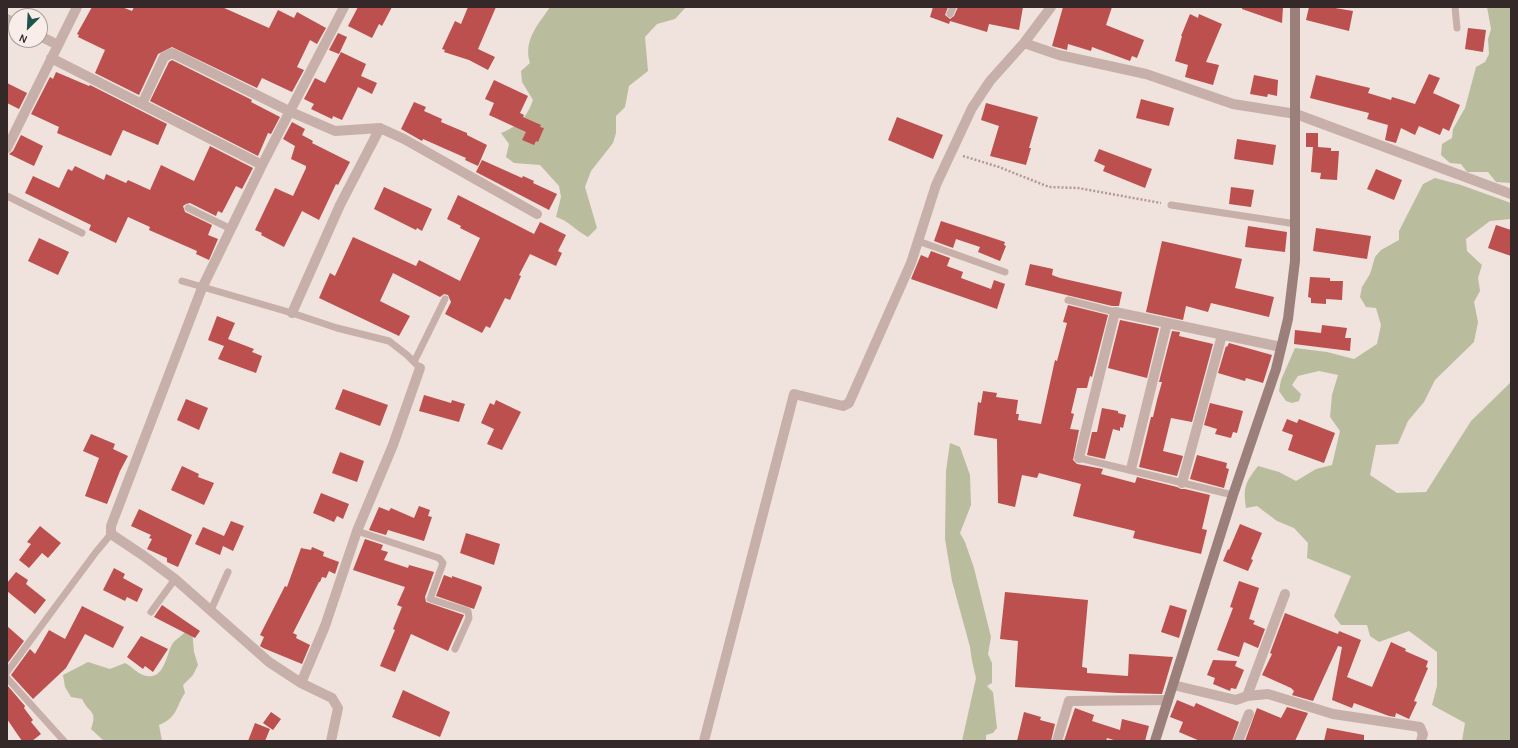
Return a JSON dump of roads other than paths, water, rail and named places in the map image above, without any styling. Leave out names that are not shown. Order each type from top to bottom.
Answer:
[{"type":"street","points":[[7,148],[77,7]]},
{"type":"street","points":[[331,741],[338,708],[332,698],[301,683],[269,662],[175,579],[111,534],[111,526],[202,288],[262,165],[291,112],[344,7]]},
{"type":"street","points":[[704,741],[794,394],[843,406],[849,403],[918,241],[936,185],[972,108],[990,81],[1024,43],[1052,7]]},
{"type":"street","points":[[1155,741],[1233,495],[1276,369],[1288,319],[1295,261],[1296,224],[1295,7]]},
{"type":"street","points":[[48,40],[58,45]]},
{"type":"street","points":[[1024,43],[1060,56],[1146,74],[1233,104],[1296,114],[1511,194]]},
{"type":"street","points":[[142,104],[164,57],[172,53],[291,112],[335,131],[380,128],[404,139],[537,214]]},
{"type":"street","points":[[51,58],[262,165]]},
{"type":"street","points":[[292,313],[340,205],[380,128]]},
{"type":"street","points":[[1079,458],[1115,312],[1281,347]]},
{"type":"street","points":[[1131,469],[1167,323]]},
{"type":"street","points":[[1182,483],[1222,335]]},
{"type":"street","points":[[301,683],[325,626],[357,531],[393,445],[417,365]]},
{"type":"street","points":[[1247,696],[1286,594]]},
{"type":"street","points":[[1173,685],[1236,700],[1247,696],[1268,694],[1333,714],[1420,727],[1423,734],[1421,741]]},
{"type":"street","points":[[1057,741],[1070,701],[1168,700]]},
{"type":"street","points":[[1238,741],[1249,714]]},
{"type":"lane","points":[[1455,7],[1457,28]]},
{"type":"lane","points":[[7,196],[82,233]]},
{"type":"lane","points":[[1171,205],[1296,224]]},
{"type":"lane","points":[[188,208],[231,229]]},
{"type":"lane","points":[[918,241],[1005,272]]},
{"type":"lane","points":[[182,281],[292,313],[337,328],[389,341],[417,365],[445,299]]},
{"type":"lane","points":[[1068,300],[1115,312]]},
{"type":"lane","points":[[1079,458],[1131,469],[1233,495]]},
{"type":"lane","points":[[357,531],[439,558],[443,563],[430,599],[468,611],[469,618],[455,649]]},
{"type":"lane","points":[[7,672],[111,534]]},
{"type":"lane","points":[[211,610],[228,572]]},
{"type":"lane","points":[[151,612],[175,579]]},
{"type":"lane","points":[[7,678],[64,741]]}]
